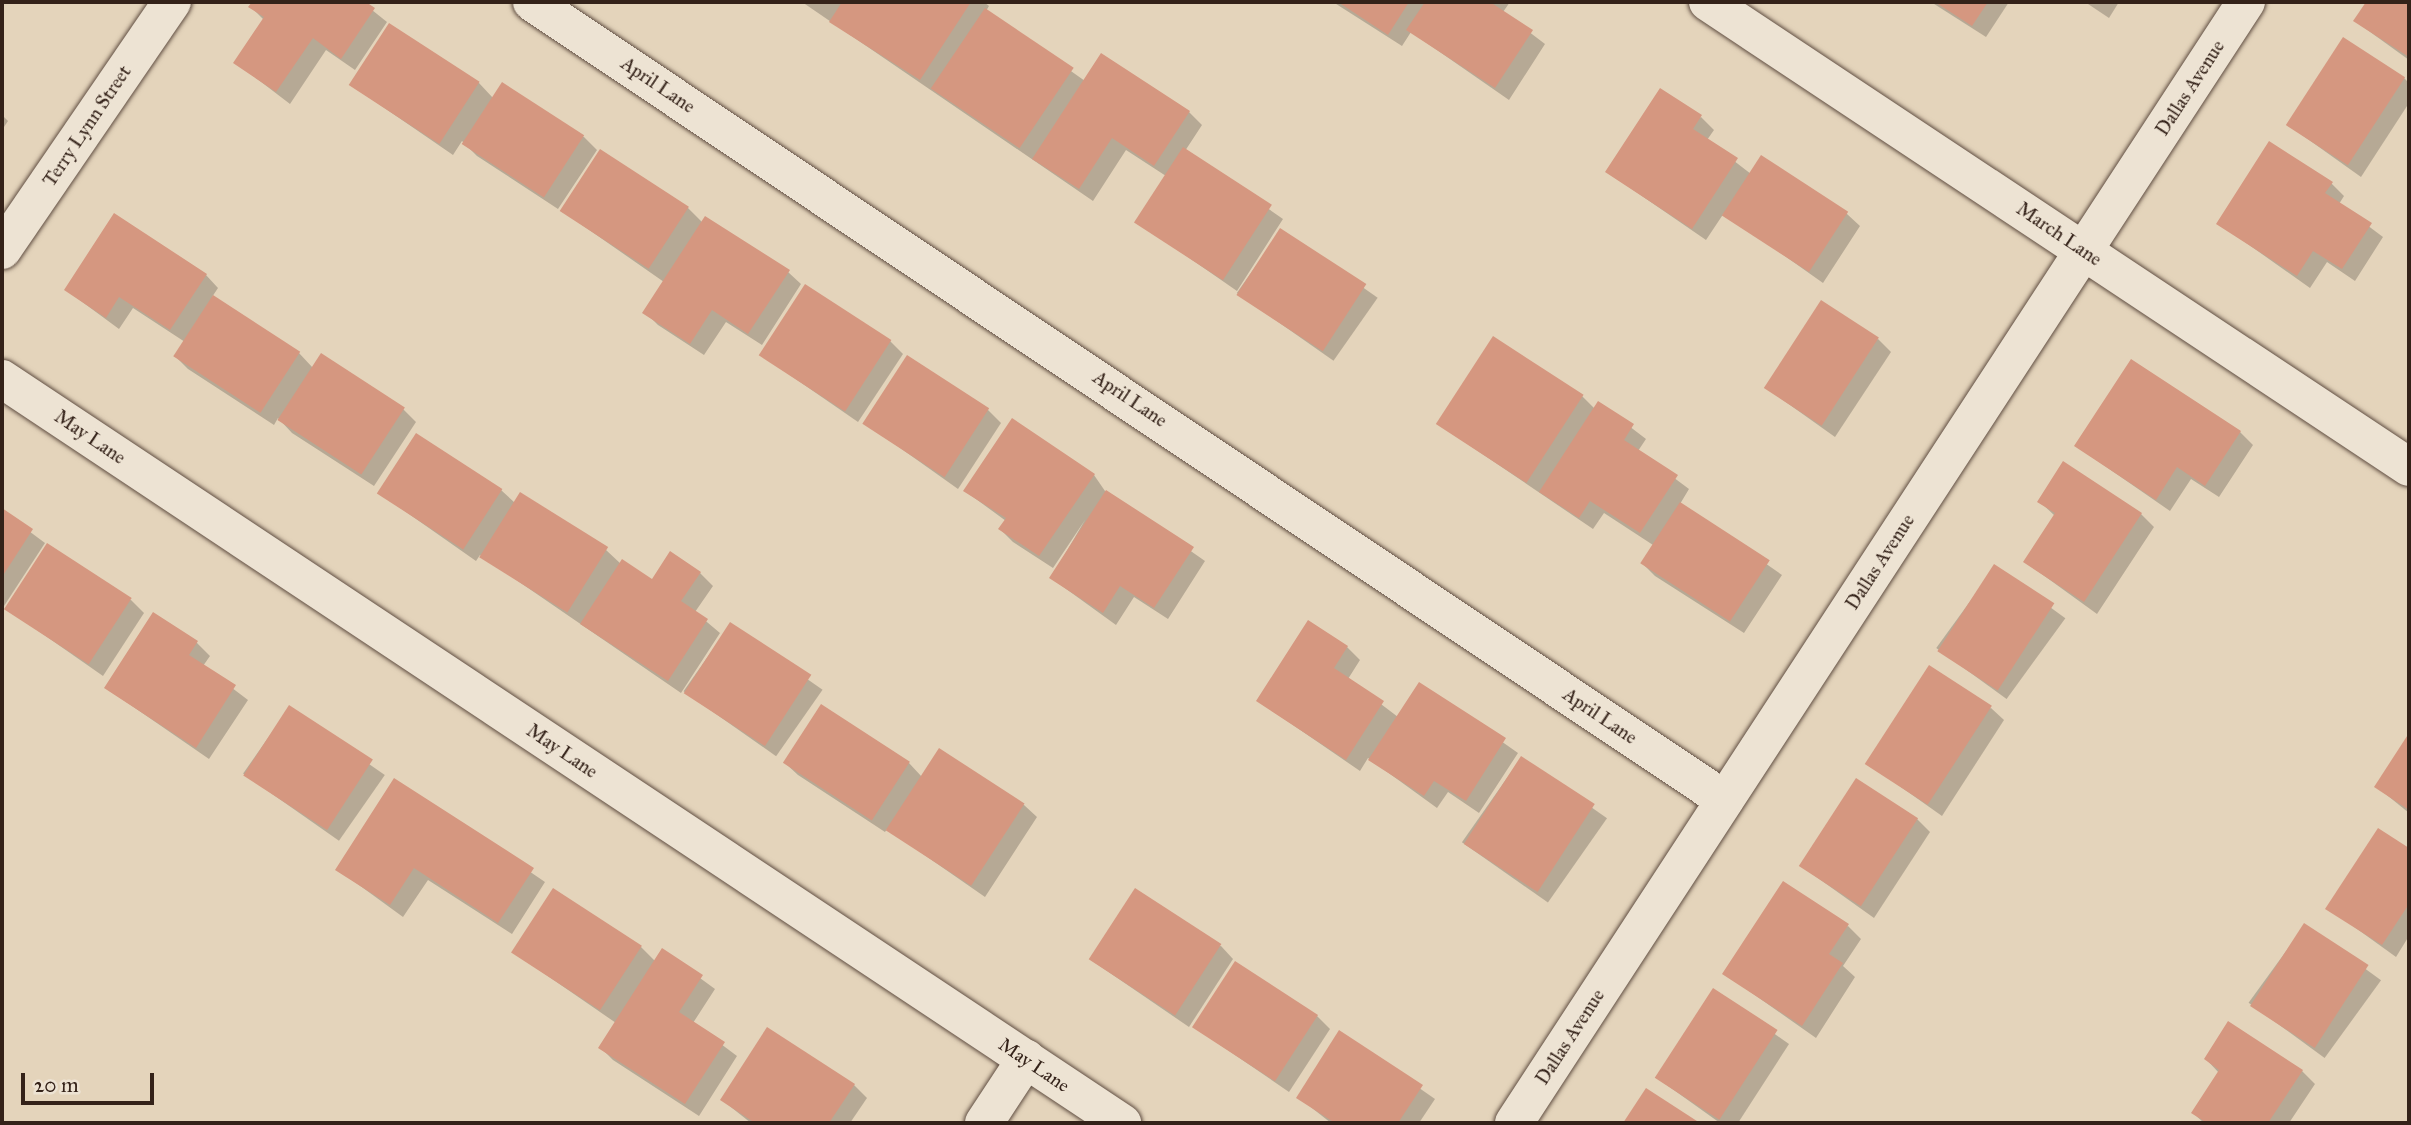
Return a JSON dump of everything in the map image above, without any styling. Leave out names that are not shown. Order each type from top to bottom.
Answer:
[{"type":"street","name":"Terry Lynn Street","points":[[2,250],[172,2]]},
{"type":"street","name":"April Lane","points":[[532,2],[1725,800]]},
{"type":"street","name":"March Lane","points":[[1708,2],[2409,467]]},
{"type":"street","name":"Dallas Avenue","points":[[1514,1123],[2246,2]]},
{"type":"street","name":"May Lane","points":[[2,379],[1122,1123]]},
{"type":"street","points":[[984,1123],[1026,1059]]},
{"type":"building","points":[[252,2],[366,2],[375,8],[341,59],[313,38],[276,92],[233,63],[264,17],[248,7]]},
{"type":"building","points":[[842,2],[971,2],[920,80],[829,22]]},
{"type":"building","points":[[1338,2],[1409,2],[1388,35]]},
{"type":"building","points":[[1425,2],[1490,2],[1533,30],[1495,88],[1406,30]]},
{"type":"building","points":[[1935,2],[1988,2],[1972,26]]},
{"type":"building","points":[[2366,2],[2409,2],[2409,57],[2353,21]]},
{"type":"building","points":[[985,8],[1074,68],[1019,148],[931,88]]},
{"type":"building","points":[[389,23],[480,82],[439,144],[349,85]]},
{"type":"building","points":[[2343,37],[2405,77],[2348,165],[2286,125]]},
{"type":"building","points":[[1101,53],[1190,111],[1154,166],[1112,138],[1079,189],[1032,159]]},
{"type":"building","points":[[502,82],[584,135],[544,197],[462,144]]},
{"type":"building","points":[[1660,88],[1702,115],[1693,129],[1738,158],[1692,229],[1605,172]]},
{"type":"building","points":[[2269,141],[2333,182],[2325,193],[2372,223],[2342,269],[2313,251],[2297,276],[2216,224]]},
{"type":"building","points":[[1183,147],[1272,205],[1223,280],[1134,222]]},
{"type":"building","points":[[600,149],[689,207],[649,269],[560,211]]},
{"type":"building","points":[[1761,155],[1848,212],[1809,272],[1722,215]]},
{"type":"building","points":[[114,213],[207,274],[170,330],[119,297],[106,318],[64,290]]},
{"type":"building","points":[[705,216],[790,270],[748,334],[712,310],[690,344],[642,313]]},
{"type":"building","points":[[1280,228],[1366,284],[1323,351],[1236,295]]},
{"type":"building","points":[[805,284],[891,340],[845,411],[759,355]]},
{"type":"building","points":[[213,295],[300,352],[260,413],[173,356]]},
{"type":"building","points":[[1821,300],[1879,338],[1822,426],[1764,388]]},
{"type":"building","points":[[1493,336],[1584,395],[1526,483],[1436,424]]},
{"type":"building","points":[[321,353],[405,407],[361,475],[277,420]]},
{"type":"building","points":[[907,355],[989,408],[945,477],[862,424]]},
{"type":"building","points":[[2131,359],[2241,431],[2205,486],[2177,467],[2156,500],[2074,446]]},
{"type":"building","points":[[1598,401],[1634,424],[1624,440],[1678,475],[1640,533],[1590,501],[1579,518],[1539,492]]},
{"type":"building","points":[[1012,418],[1095,474],[1039,556],[998,529],[1006,518],[963,491]]},
{"type":"building","points":[[416,433],[502,489],[463,549],[377,493]]},
{"type":"building","points":[[2063,461],[2142,513],[2084,602],[2023,562],[2055,513],[2037,502]]},
{"type":"building","points":[[1106,490],[1194,547],[1154,608],[1120,586],[1103,613],[1049,578]]},
{"type":"building","points":[[520,492],[608,547],[567,612],[479,557]]},
{"type":"building","points":[[1680,502],[1770,560],[1730,621],[1640,563]]},
{"type":"building","points":[[2,508],[33,529],[2,577]]},
{"type":"building","points":[[47,543],[132,598],[89,664],[4,609]]},
{"type":"building","points":[[670,551],[701,572],[681,601],[708,619],[668,681],[580,624],[622,559],[652,579]]},
{"type":"building","points":[[1994,564],[2054,603],[1998,690],[1937,651]]},
{"type":"building","points":[[153,612],[198,641],[189,655],[236,685],[196,748],[104,688]]},
{"type":"building","points":[[1308,620],[1348,646],[1334,668],[1384,701],[1346,760],[1256,701]]},
{"type":"building","points":[[730,622],[811,675],[765,746],[684,693]]},
{"type":"building","points":[[1929,665],[1992,706],[1928,805],[1865,764]]},
{"type":"building","points":[[1419,682],[1506,738],[1466,801],[1434,781],[1424,796],[1368,760]]},
{"type":"building","points":[[821,704],[910,762],[872,820],[783,763]]},
{"type":"building","points":[[289,705],[373,759],[327,830],[243,775]]},
{"type":"building","points":[[2409,733],[2409,810],[2374,787]]},
{"type":"building","points":[[939,748],[1025,804],[971,886],[886,830]]},
{"type":"building","points":[[1521,756],[1595,804],[1538,892],[1464,844]]},
{"type":"building","points":[[394,778],[534,868],[498,923],[414,868],[390,905],[335,870]]},
{"type":"building","points":[[1856,778],[1918,818],[1861,906],[1799,866]]},
{"type":"building","points":[[2378,828],[2409,848],[2409,904],[2382,945],[2325,909]]},
{"type":"building","points":[[1783,881],[1849,924],[1829,954],[1843,963],[1802,1026],[1722,974]]},
{"type":"building","points":[[553,888],[642,946],[600,1010],[511,953]]},
{"type":"building","points":[[1135,888],[1221,944],[1175,1015],[1089,959]]},
{"type":"building","points":[[2304,923],[2369,965],[2315,1048],[2250,1006]]},
{"type":"building","points":[[662,948],[703,975],[679,1012],[725,1042],[685,1104],[598,1048]]},
{"type":"building","points":[[1235,961],[1318,1015],[1275,1081],[1192,1027]]},
{"type":"building","points":[[1713,988],[1778,1030],[1719,1120],[1655,1078]]},
{"type":"building","points":[[2228,1021],[2303,1070],[2268,1123],[2207,1123],[2191,1113],[2219,1070],[2204,1059]]},
{"type":"building","points":[[767,1027],[855,1084],[829,1123],[755,1123],[720,1100]]},
{"type":"building","points":[[1339,1030],[1423,1085],[1398,1123],[1335,1123],[1296,1098]]},
{"type":"building","points":[[1646,1088],[1700,1123],[1623,1123]]}]
